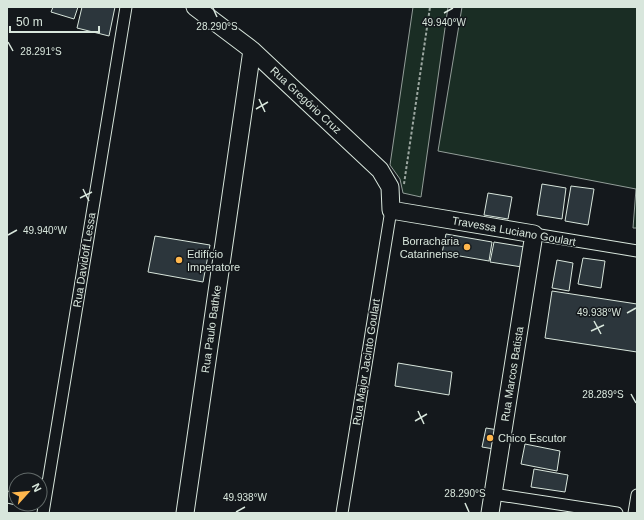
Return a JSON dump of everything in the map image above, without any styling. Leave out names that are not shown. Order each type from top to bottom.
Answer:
[{"type":"main road","name":"Rua Gregório Cruz","points":[[195,7],[252,50],[380,170],[390,187],[391,210]]},
{"type":"main road","name":"Rua Paulo Bathke","points":[[185,513],[252,50]]},
{"type":"main road","name":"Travessa Luciano Goulart","points":[[391,210],[534,234]]},
{"type":"main road","name":"Rua Marcos Batista","points":[[490,513],[534,234]]},
{"type":"street","name":"Rua Davidoff Lessa","points":[[48,472],[126,7]]},
{"type":"street","name":"Rua Major Jacinto Goulart","points":[[342,513],[391,210]]},
{"type":"street","name":"Travessa Luciano Goulart","points":[[534,234],[637,251]]},
{"type":"street","points":[[493,494],[618,513]]},
{"type":"street","points":[[634,513],[637,495]]},
{"type":"path","points":[[401,190],[405,184],[430,7]]},
{"type":"green space","points":[[413,7],[448,7],[421,197],[403,193],[400,179],[390,165]]},
{"type":"green space","points":[[462,7],[637,7],[637,228],[633,228],[636,189],[438,151]]},
{"type":"building","points":[[53,7],[78,7],[74,19],[51,12]]},
{"type":"building","points":[[82,7],[115,7],[109,36],[77,28]]},
{"type":"building","points":[[542,184],[566,188],[562,219],[537,215]]},
{"type":"building","points":[[571,186],[594,189],[588,225],[565,221]]},
{"type":"building","points":[[488,193],[512,197],[508,219],[484,215]]},
{"type":"building","name":"Borracharia Catarinense","points":[[446,234],[492,242],[489,261],[442,253]]},
{"type":"building","name":"Edifício Imperatore","points":[[155,236],[210,245],[203,282],[148,272]]},
{"type":"building","points":[[494,242],[525,247],[522,267],[490,262]]},
{"type":"building","points":[[583,258],[605,261],[601,288],[578,284]]},
{"type":"building","points":[[557,260],[573,263],[569,291],[552,288]]},
{"type":"building","points":[[552,291],[637,304],[637,352],[545,338]]},
{"type":"building","points":[[398,363],[452,372],[449,395],[395,386]]},
{"type":"building","name":"Chico Escutor","points":[[486,428],[498,430],[494,449],[482,447]]},
{"type":"building","points":[[525,444],[560,451],[557,471],[521,464]]},
{"type":"building","points":[[534,469],[568,475],[565,492],[531,487]]},
{"type":"place","name":"Borracharia Catarinense","points":[[467,247]]},
{"type":"place","name":"Edifício Imperatore","points":[[179,260]]},
{"type":"place","name":"Chico Escutor","points":[[490,438]]}]
